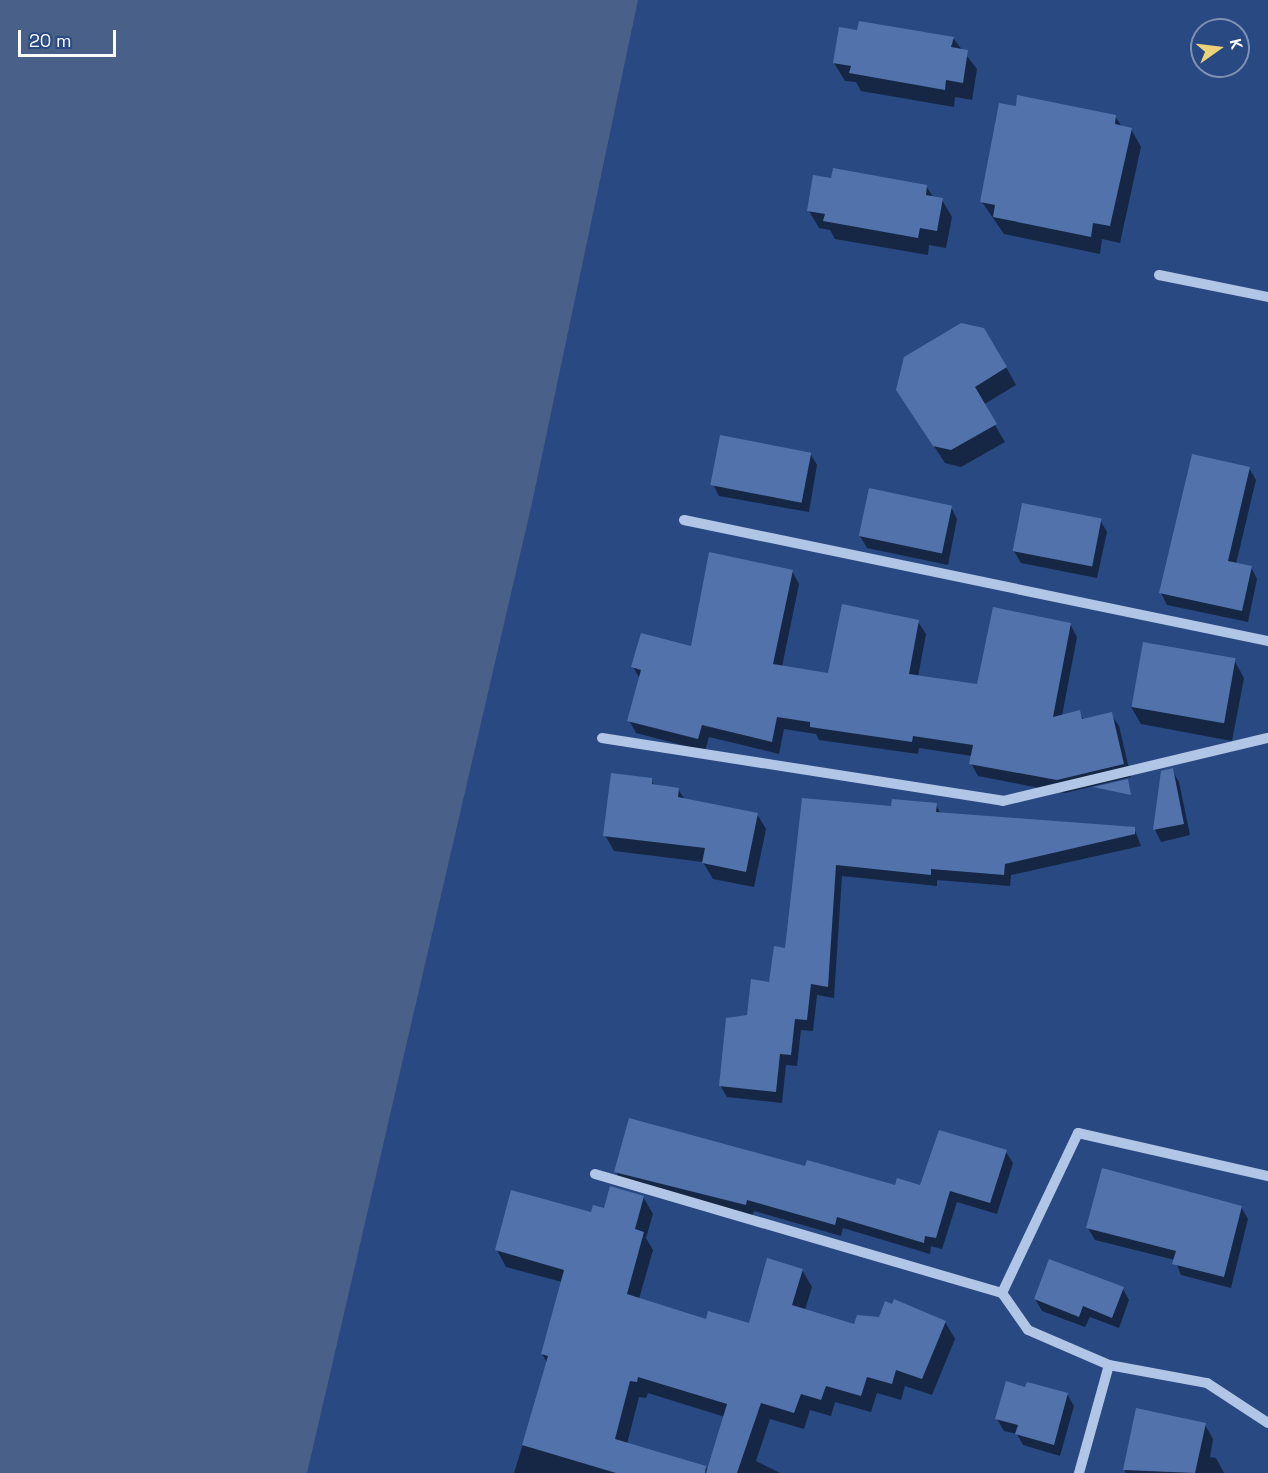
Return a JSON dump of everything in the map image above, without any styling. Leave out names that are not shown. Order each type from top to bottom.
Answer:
[{"type":"street","points":[[1160,274],[1268,297]]},
{"type":"street","points":[[684,520],[1268,641]]},
{"type":"street","points":[[602,738],[1003,801],[1268,738]]},
{"type":"street","points":[[1002,1293],[1078,1133],[1268,1176]]},
{"type":"street","points":[[595,1174],[1002,1293],[1028,1330],[1109,1365],[1207,1383],[1268,1423]]},
{"type":"street","points":[[1079,1473],[1109,1365]]},
{"type":"water","points":[[0,0],[638,0],[532,503],[307,1473],[0,1473]]},
{"type":"building","points":[[859,21],[954,37],[951,47],[968,50],[963,83],[946,80],[945,90],[849,73],[851,66],[833,63],[839,27],[857,30]]},
{"type":"building","points":[[1017,95],[1116,115],[1115,124],[1132,128],[1110,226],[1093,223],[1091,237],[993,217],[995,205],[980,202],[999,103],[1016,106]]},
{"type":"building","points":[[833,168],[927,185],[926,195],[943,198],[937,231],[920,228],[918,238],[823,221],[825,214],[807,211],[813,175],[831,178]]},
{"type":"building","points":[[961,323],[984,328],[1007,367],[975,387],[997,424],[951,450],[933,446],[896,390],[904,357]]},
{"type":"building","points":[[720,435],[811,453],[802,503],[710,485]]},
{"type":"building","points":[[1192,454],[1250,467],[1228,561],[1252,566],[1242,611],[1159,593]]},
{"type":"building","points":[[869,488],[952,506],[942,554],[859,536]]},
{"type":"building","points":[[1022,503],[1102,518],[1092,567],[1013,551]]},
{"type":"building","points":[[709,552],[793,570],[773,664],[828,673],[842,604],[919,620],[909,674],[977,684],[993,607],[1071,623],[1053,717],[1080,710],[1082,719],[1112,712],[1124,764],[1057,780],[969,764],[973,745],[913,736],[912,742],[810,727],[810,722],[777,717],[772,742],[702,725],[698,739],[627,721],[641,670],[631,667],[641,633],[691,646]]},
{"type":"building","points":[[1143,642],[1236,658],[1224,723],[1132,707]]},
{"type":"building","points":[[1173,768],[1184,824],[1153,830],[1161,771]]},
{"type":"building","points":[[611,773],[652,778],[652,784],[679,788],[678,797],[758,813],[746,872],[702,863],[705,848],[603,836]]},
{"type":"building","points":[[1128,779],[1131,795],[1093,787]]},
{"type":"building","points":[[802,798],[891,806],[892,799],[937,803],[936,812],[1135,827],[1135,834],[1005,864],[1004,875],[931,869],[931,875],[836,865],[828,987],[811,984],[807,1020],[795,1019],[791,1055],[780,1054],[776,1092],[719,1086],[726,1018],[747,1015],[751,979],[769,982],[774,946],[785,948]]},
{"type":"building","points":[[629,1118],[805,1166],[807,1160],[895,1185],[897,1178],[920,1185],[939,1130],[1007,1150],[990,1203],[950,1191],[936,1238],[925,1236],[924,1243],[837,1217],[835,1225],[747,1200],[746,1205],[614,1172]]},
{"type":"building","points":[[1102,1168],[1242,1206],[1224,1277],[1172,1264],[1176,1251],[1086,1228]]},
{"type":"building","points":[[610,1186],[644,1196],[635,1229],[644,1232],[627,1294],[706,1319],[708,1311],[749,1323],[767,1258],[803,1269],[792,1305],[854,1324],[857,1315],[879,1317],[885,1301],[892,1304],[894,1299],[946,1321],[922,1379],[896,1370],[892,1384],[867,1377],[861,1396],[826,1386],[821,1400],[801,1394],[794,1413],[761,1403],[737,1473],[706,1473],[727,1404],[638,1377],[637,1382],[630,1381],[615,1439],[706,1466],[705,1473],[616,1473],[522,1445],[548,1356],[541,1354],[564,1270],[495,1250],[511,1190],[591,1212],[593,1205],[604,1208]]},
{"type":"building","points":[[1049,1259],[1124,1287],[1112,1318],[1083,1306],[1079,1317],[1034,1299]]},
{"type":"building","points":[[1006,1381],[1025,1387],[1027,1382],[1068,1393],[1054,1445],[1015,1434],[1018,1425],[995,1419]]},
{"type":"building","points":[[1136,1408],[1206,1423],[1195,1473],[1123,1470]]}]
